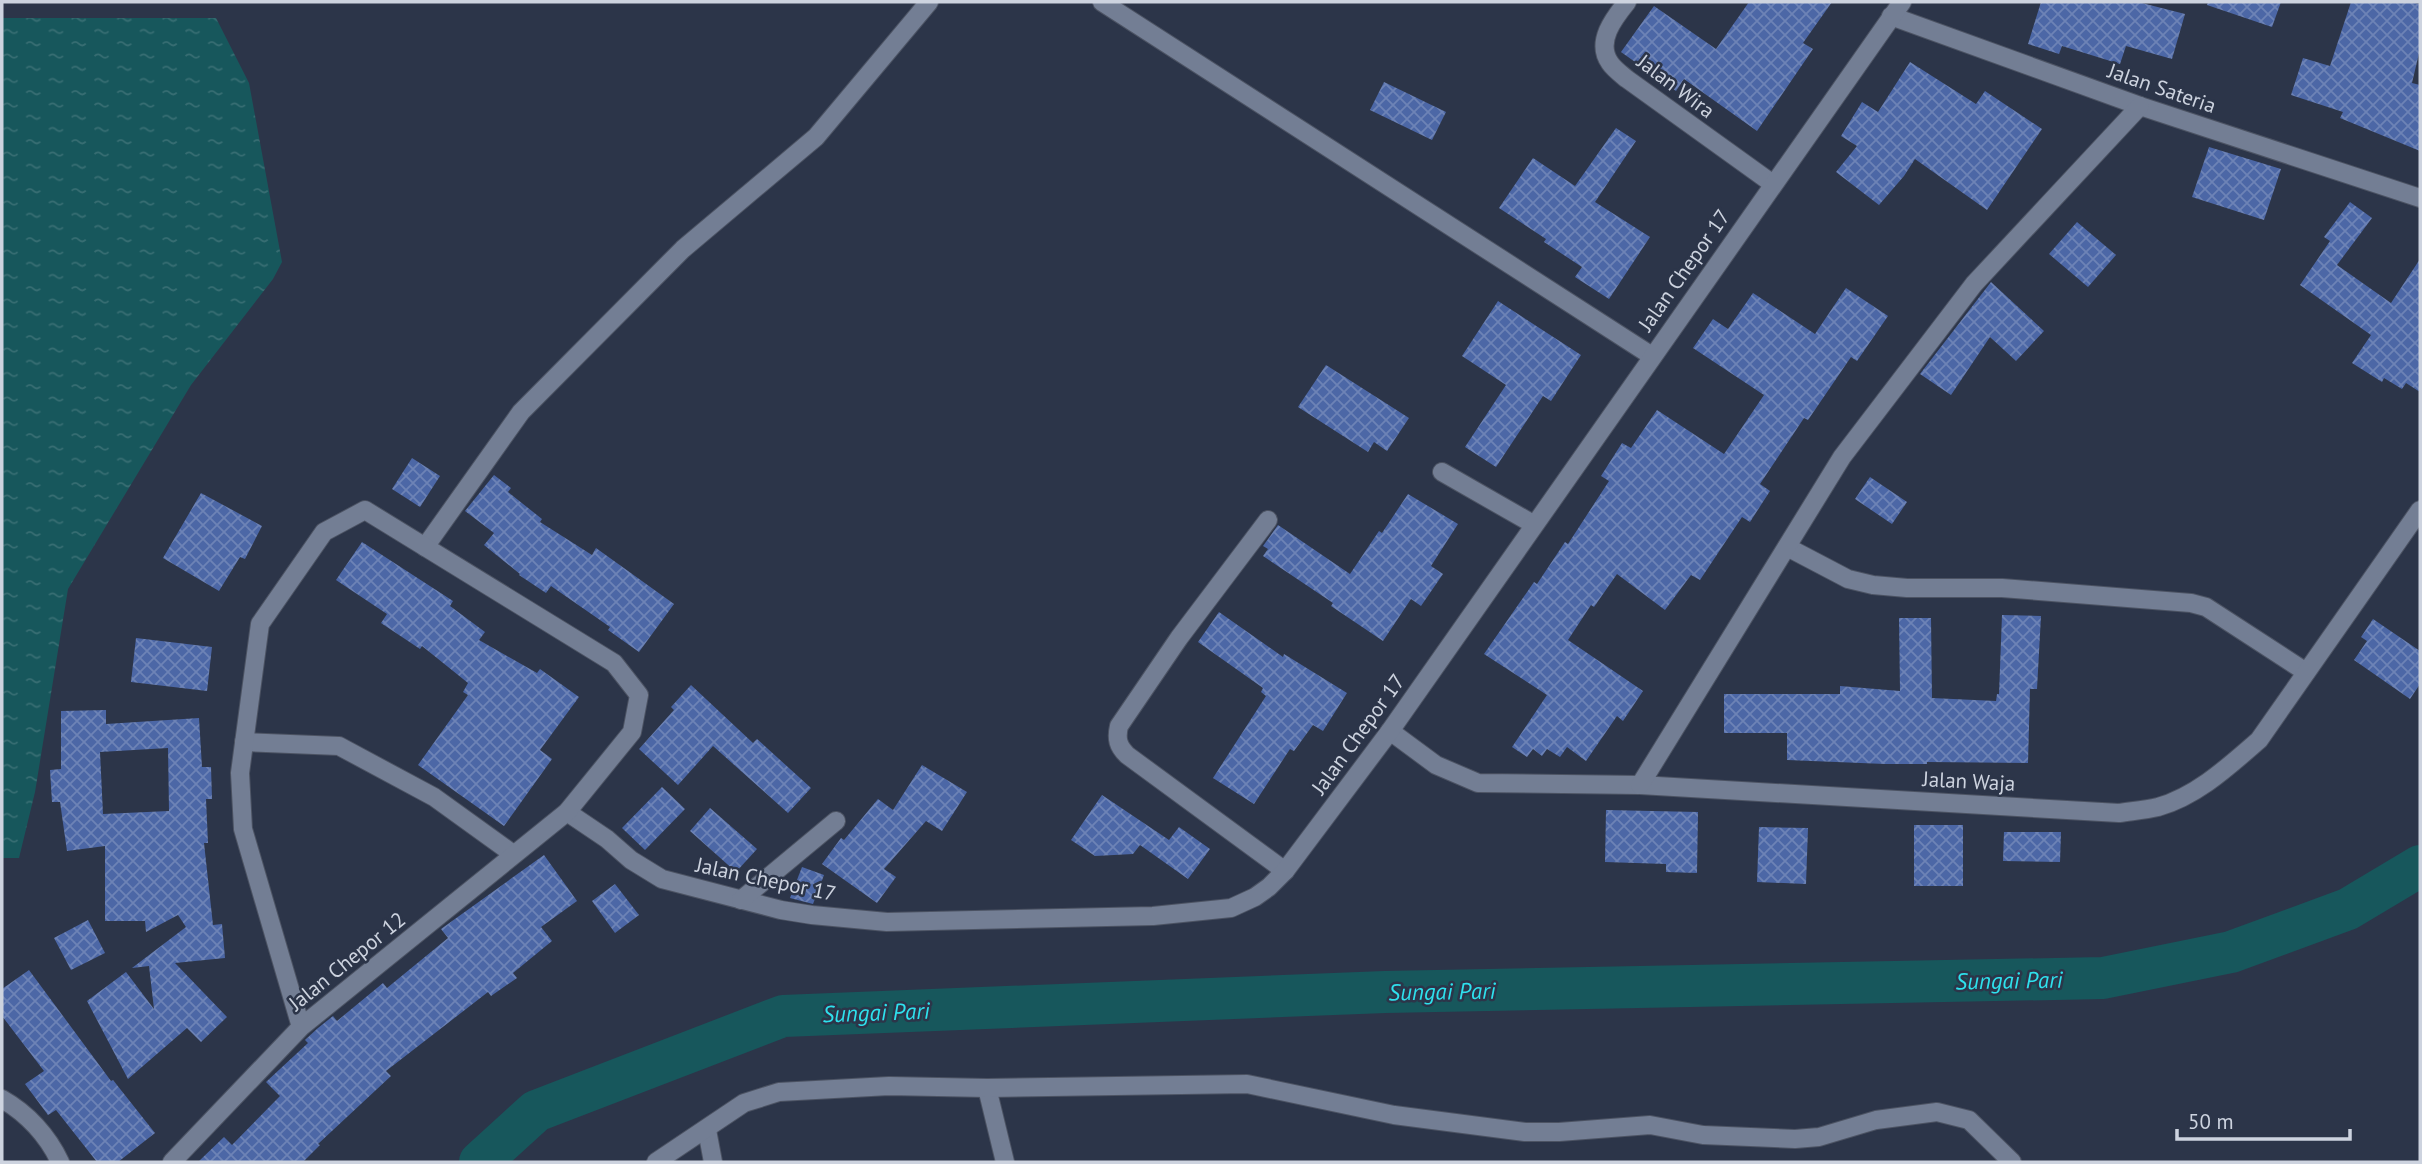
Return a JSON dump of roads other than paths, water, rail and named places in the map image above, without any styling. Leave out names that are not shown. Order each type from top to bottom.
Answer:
[{"type":"street","points":[[425,547],[521,412],[683,249],[816,137],[929,2]]},
{"type":"street","points":[[1102,2],[1651,356]]},
{"type":"street","name":"Jalan Wira","points":[[1627,2],[1606,35],[1606,54],[1610,63],[1627,79],[1773,184]]},
{"type":"street","name":"Jalan Chepor 17","points":[[567,812],[650,873],[677,884],[812,915],[887,922],[1153,916],[1231,908],[1255,897],[1285,871],[1390,731],[1896,9]]},
{"type":"street","name":"Jalan Sateria","points":[[1896,9],[2140,106],[2420,198]]},
{"type":"street","points":[[1640,785],[1842,457],[1974,284],[2140,106]]},
{"type":"street","points":[[1442,472],[1533,524]]},
{"type":"street","name":"Jalan Chepor 12","points":[[172,1162],[301,1027],[567,812],[632,732],[639,695],[614,663],[365,510],[324,532],[260,624],[244,742]]},
{"type":"street","name":"Jalan Waja","points":[[1390,731],[1436,765],[1478,783],[1640,785],[2119,813],[2159,807],[2192,792],[2259,740],[2420,510]]},
{"type":"street","points":[[1268,520],[1172,648],[1119,726],[1117,734],[1119,745],[1127,755],[1285,871]]},
{"type":"street","points":[[1787,547],[1848,579],[1873,585],[1907,589],[2002,588],[2191,603],[2206,607],[2306,672]]},
{"type":"street","points":[[301,1027],[243,829],[240,773],[244,742],[340,746],[434,797],[513,854]]},
{"type":"street","points":[[741,900],[836,821]]},
{"type":"street","points":[[656,1162],[744,1103],[779,1092],[844,1087],[1247,1084],[1394,1115],[1525,1132],[1650,1125],[1703,1135],[1819,1138],[1876,1120],[1937,1111],[1969,1120],[2012,1162]]},
{"type":"street","points":[[987,1088],[1005,1162]]},
{"type":"street","points":[[2,1099],[25,1115],[44,1134],[60,1162]]},
{"type":"street","points":[[707,1130],[713,1162]]},
{"type":"water","points":[[2,18],[216,18],[249,83],[282,262],[273,279],[191,385],[68,589],[35,792],[19,858],[2,858]]},
{"type":"waterway","name":"Sungai Pari","points":[[480,1162],[536,1111],[783,1016],[1385,992],[2103,978],[2231,952],[2348,909],[2420,866]]}]
